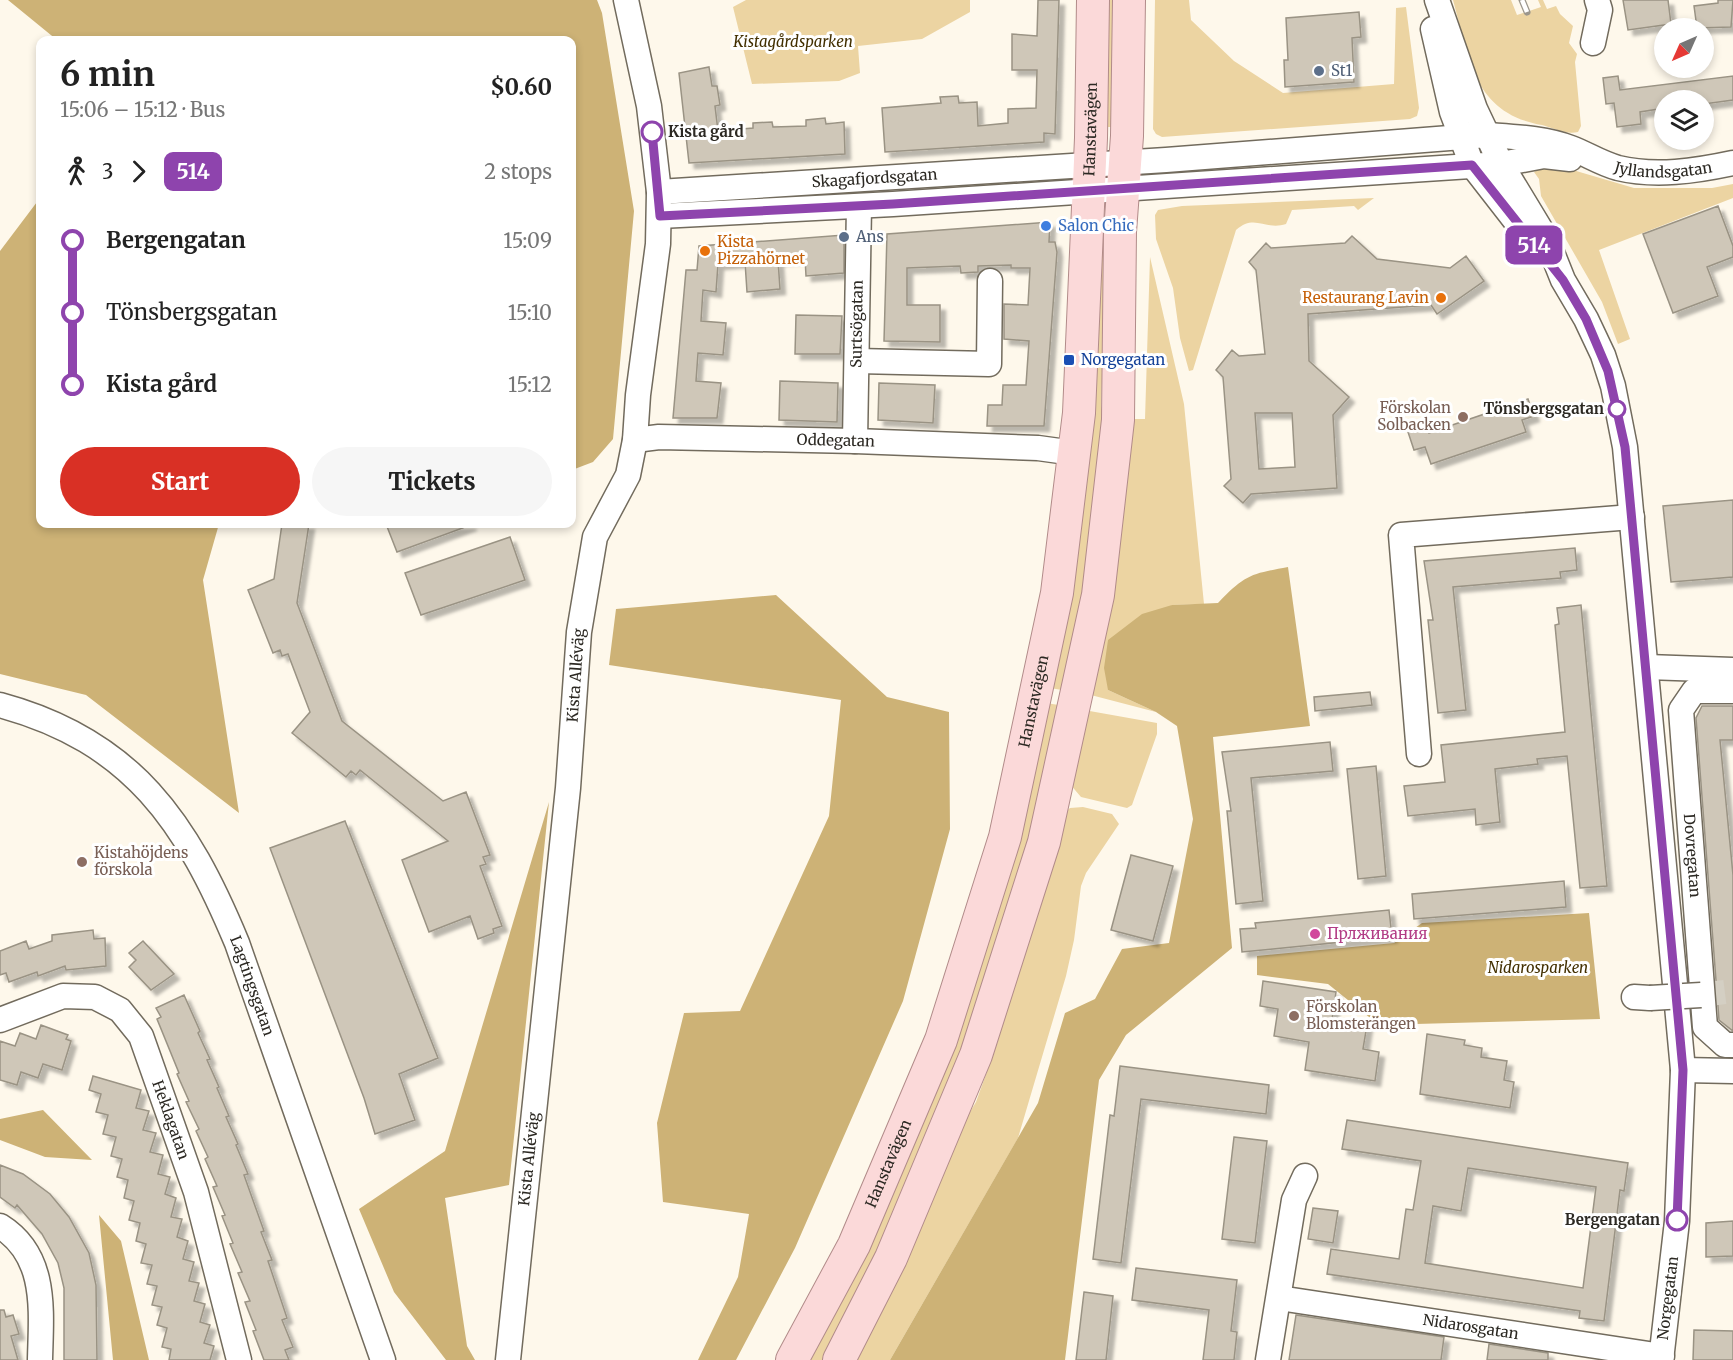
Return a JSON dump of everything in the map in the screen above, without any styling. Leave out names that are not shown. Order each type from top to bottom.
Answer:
[{"type":"main road","name":"Hanstavägen","points":[[792,1360],[854,1245],[941,1040],[1005,837],[1057,593],[1074,453],[1078,413],[1089,178],[1093,0]]},
{"type":"main road","points":[[839,1360],[891,1258],[976,1055],[1044,842],[1098,595],[1118,420],[1120,232],[1129,0]]},
{"type":"street","name":"Kista Alléväg","points":[[508,1360],[568,788],[579,632],[595,537],[628,475],[635,440],[660,216],[649,106],[626,0]]},
{"type":"street","name":"Norgegatan","points":[[1429,0],[1435,41],[1460,137],[1472,165],[1563,280]]},
{"type":"street","name":"Norgegatan","points":[[1437,0],[1475,110],[1501,164],[1547,240],[1563,280],[1595,337],[1613,386],[1625,447],[1683,1070],[1677,1221],[1661,1358]]},
{"type":"street","points":[[1593,43],[1600,10],[1597,0]]},
{"type":"street","points":[[1089,178],[1488,135]]},
{"type":"street","name":"Jyllandsgatan","points":[[1488,135],[1537,139],[1571,148],[1594,160],[1620,168],[1647,172],[1695,171],[1733,163]]},
{"type":"street","name":"Jyllandsgatan","points":[[1501,164],[1544,156],[1594,160]]},
{"type":"street","points":[[1124,175],[1501,164]]},
{"type":"street","name":"Skagafjordsgatan","points":[[659,192],[1089,178]]},
{"type":"street","name":"Skagafjordsgatan","points":[[660,216],[859,206],[1089,178]]},
{"type":"street","name":"Surtsögatan","points":[[855,441],[859,206]]},
{"type":"street","points":[[857,361],[989,364],[990,281]]},
{"type":"street","name":"Oddegatan","points":[[635,440],[659,437],[855,441],[1038,448],[1074,453]]},
{"type":"street","points":[[1419,754],[1401,536],[1632,517]]},
{"type":"street","points":[[1647,667],[1732,680]]},
{"type":"street","name":"Dovregatan","points":[[1732,680],[1694,691],[1681,710],[1705,1027],[1725,1045],[1733,1045]]},
{"type":"street","name":"Lagtingsgatan","points":[[0,705],[45,720],[93,745],[138,780],[183,832],[221,903],[237,943],[383,1360]]},
{"type":"street","points":[[1642,997],[1701,995]]},
{"type":"street","name":"Heklagatan","points":[[0,1020],[63,996],[95,997],[120,1010],[141,1036],[196,1192],[239,1360]]},
{"type":"street","points":[[1683,1070],[1733,1071]]},
{"type":"street","points":[[1268,1360],[1294,1200],[1305,1176]]},
{"type":"street","points":[[0,1226],[20,1244],[36,1269],[41,1302],[40,1360]]},
{"type":"street","name":"Nidarosgatan","points":[[1279,1298],[1661,1358]]},
{"type":"green space","points":[[8,0],[597,0],[602,13],[634,211],[613,439],[593,462],[576,468],[576,36],[52,36]]},
{"type":"green space","name":"Kistagårdsparken","points":[[746,0],[970,0],[970,12],[922,39],[858,46],[860,73],[839,81],[752,84],[733,7]]},
{"type":"green space","points":[[1107,0],[1119,0],[1117,127],[1105,127]]},
{"type":"green space","points":[[1155,0],[1189,0],[1191,20],[1234,61],[1283,93],[1394,84],[1396,8],[1406,7],[1419,108],[1417,116],[1410,119],[1162,137],[1153,129]]},
{"type":"green space","points":[[1453,0],[1511,0],[1517,15],[1541,7],[1538,0],[1543,0],[1547,9],[1556,6],[1560,14],[1573,26],[1569,43],[1577,54],[1575,62],[1581,126],[1578,132],[1564,132],[1519,119],[1501,109],[1478,80],[1470,62]]},
{"type":"green space","points":[[1549,163],[1634,188],[1712,188],[1733,184],[1733,198],[1599,250],[1630,339],[1618,344],[1602,302],[1541,196],[1539,179],[1534,172]]},
{"type":"green space","points":[[1374,198],[1358,210],[1354,206],[1292,210],[1286,224],[1272,226],[1255,222],[1243,225],[1236,230],[1193,370],[1189,371],[1180,338],[1173,288],[1156,239],[1155,215],[1158,210],[1182,206]]},
{"type":"green space","points":[[36,203],[36,528],[218,528],[203,580],[239,813],[86,695],[0,674],[0,251]]},
{"type":"green space","points":[[1108,224],[1101,406],[1107,429],[1068,691],[1050,688],[1097,225]]},
{"type":"green space","points":[[1150,257],[1184,404],[1204,604],[1172,605],[1108,690],[1156,712],[1087,694],[1124,446],[1134,419],[1145,419]]},
{"type":"green space","points":[[1288,567],[1310,726],[1213,737],[1232,948],[1126,1035],[1099,1080],[1065,1360],[890,1360],[1038,1103],[1065,1013],[1095,999],[1122,949],[1169,943],[1193,819],[1177,726],[1156,712],[1108,690],[1104,668],[1108,640],[1142,614],[1172,605],[1218,603],[1249,577]]},
{"type":"green space","points":[[776,595],[887,697],[949,712],[950,829],[903,1001],[795,1248],[736,1360],[698,1360],[738,1277],[749,1214],[663,1202],[657,1123],[684,1013],[740,1011],[829,816],[841,700],[609,665],[616,609]]},
{"type":"green space","points":[[1046,703],[1065,706],[1039,815],[943,1108],[828,1360],[805,1360],[842,1289]]},
{"type":"green space","points":[[1084,710],[1157,723],[1157,734],[1132,805],[1127,808],[1081,797],[1069,783]]},
{"type":"green space","points":[[549,802],[509,1185],[445,1198],[467,1346],[475,1360],[446,1360],[394,1292],[359,1209],[445,1151]]},
{"type":"green space","points":[[1083,807],[1112,814],[1119,824],[1086,873],[1081,886],[1074,940],[1066,976],[1018,1138],[890,1360],[850,1360],[951,1143],[976,1102],[998,1041],[1001,1014],[1060,817],[1070,808]]},
{"type":"green space","name":"Nidarosparken","points":[[1589,913],[1600,1019],[1379,1025],[1328,984],[1257,975],[1257,956],[1394,943],[1422,923]]},
{"type":"green space","points":[[43,1110],[92,1160],[45,1157],[0,1140],[0,1119]]},
{"type":"green space","points":[[99,1215],[121,1241],[149,1360],[113,1360]]},
{"type":"building","points":[[1038,0],[1059,0],[1055,134],[1044,133],[1044,142],[885,152],[882,108],[941,103],[940,97],[958,96],[959,103],[977,102],[978,126],[1008,123],[1008,109],[1036,108],[1037,70],[1012,70],[1012,34],[1037,36]]},
{"type":"building","points":[[1623,0],[1668,0],[1670,18],[1654,18],[1654,26],[1628,30]]},
{"type":"building","points":[[1718,0],[1733,0],[1731,27],[1714,28],[1714,18],[1696,18],[1694,6],[1718,3]]},
{"type":"building","points":[[1359,12],[1361,37],[1352,38],[1354,82],[1285,87],[1284,60],[1288,60],[1286,18]]},
{"type":"building","points":[[709,67],[712,86],[717,86],[720,105],[715,106],[718,131],[753,128],[753,123],[772,122],[773,127],[806,126],[806,120],[825,118],[826,124],[844,122],[845,154],[689,163],[679,73]]},
{"type":"building","points":[[1618,76],[1620,90],[1733,76],[1733,100],[1714,103],[1714,90],[1654,90],[1654,110],[1640,112],[1641,124],[1617,127],[1614,103],[1606,104],[1603,78]]},
{"type":"building","points":[[1718,206],[1733,246],[1733,257],[1707,267],[1718,296],[1673,313],[1643,234]]},
{"type":"building","points":[[1050,222],[1049,242],[1055,242],[1057,252],[1044,426],[987,426],[988,405],[1002,405],[1003,385],[1026,385],[1029,341],[1004,339],[1004,304],[1028,305],[1030,268],[1011,268],[1011,265],[978,266],[978,272],[961,273],[960,266],[907,268],[907,305],[940,305],[940,342],[884,341],[887,234]]},
{"type":"building","points":[[844,235],[844,273],[806,276],[805,258],[778,260],[780,289],[747,292],[745,262],[718,264],[716,292],[703,290],[701,321],[726,323],[723,355],[698,353],[696,381],[721,383],[717,418],[673,418],[686,270],[697,270],[699,246]]},
{"type":"building","points":[[1352,236],[1377,259],[1450,268],[1466,256],[1484,281],[1437,314],[1431,305],[1308,314],[1309,361],[1349,397],[1333,415],[1337,488],[1251,494],[1243,503],[1224,486],[1231,479],[1223,377],[1216,370],[1232,350],[1239,356],[1265,354],[1256,270],[1249,262],[1266,243],[1271,248],[1345,243]],"holes":[[[1255,413],[1292,413],[1295,467],[1259,469]]]},
{"type":"building","points":[[796,315],[842,316],[840,354],[795,354]]},
{"type":"building","points":[[780,381],[838,383],[837,422],[779,420]]},
{"type":"building","points":[[879,383],[935,385],[933,423],[878,420]]},
{"type":"building","points":[[1528,399],[1534,416],[1522,420],[1526,432],[1431,464],[1425,447],[1414,450],[1408,432],[1427,426],[1429,433]]},
{"type":"building","points":[[1733,500],[1733,577],[1671,582],[1663,506]]},
{"type":"building","points":[[281,528],[308,528],[297,603],[342,721],[443,801],[466,792],[490,855],[483,857],[486,864],[480,866],[502,926],[493,929],[494,933],[478,939],[470,916],[429,932],[402,860],[448,841],[360,770],[356,775],[351,771],[346,777],[292,733],[310,712],[288,654],[282,656],[280,650],[273,653],[248,590],[274,579]]},
{"type":"building","points":[[388,528],[463,528],[397,552]]},
{"type":"building","points":[[510,537],[525,580],[421,615],[405,573]]},
{"type":"building","points":[[1575,548],[1577,570],[1560,572],[1561,578],[1453,587],[1466,710],[1438,713],[1428,620],[1433,620],[1424,561]]},
{"type":"building","points":[[1581,605],[1607,886],[1580,888],[1567,756],[1537,759],[1538,764],[1495,769],[1500,822],[1476,825],[1475,809],[1408,816],[1404,786],[1445,782],[1441,745],[1565,732],[1555,625],[1559,624],[1557,608]]},
{"type":"building","points":[[1370,692],[1372,705],[1315,711],[1314,697]]},
{"type":"building","points":[[1702,706],[1733,706],[1733,740],[1720,740],[1733,875],[1733,1031],[1719,1020],[1696,718]]},
{"type":"building","points":[[1330,742],[1333,771],[1251,778],[1263,901],[1236,904],[1227,811],[1231,811],[1222,752]]},
{"type":"building","points":[[1376,766],[1386,876],[1358,879],[1347,769]]},
{"type":"building","points":[[345,821],[438,1058],[399,1074],[415,1120],[375,1134],[364,1098],[270,848]]},
{"type":"building","points":[[1131,855],[1173,866],[1153,941],[1111,930]]},
{"type":"building","points":[[1564,881],[1566,907],[1414,919],[1412,894]]},
{"type":"building","points":[[1389,910],[1392,937],[1242,952],[1240,929],[1256,928],[1255,923]]},
{"type":"building","points":[[93,930],[94,939],[105,938],[106,966],[66,970],[65,966],[38,976],[37,972],[9,982],[6,973],[0,975],[0,951],[26,941],[29,949],[52,941],[52,935]]},
{"type":"building","points":[[143,941],[174,974],[151,990],[129,967],[136,960],[129,953]]},
{"type":"building","points":[[1263,981],[1336,992],[1332,1020],[1367,1025],[1363,1049],[1379,1052],[1375,1081],[1305,1070],[1309,1042],[1274,1036],[1278,1009],[1260,1006]]},
{"type":"building","points":[[184,995],[200,1031],[198,1033],[210,1059],[207,1060],[229,1116],[226,1117],[248,1174],[244,1175],[264,1231],[261,1232],[272,1260],[268,1261],[287,1318],[282,1320],[293,1347],[285,1350],[289,1360],[264,1360],[245,1302],[250,1301],[238,1273],[242,1272],[230,1244],[233,1243],[222,1216],[225,1215],[213,1187],[217,1186],[205,1159],[208,1157],[196,1131],[199,1129],[186,1102],[189,1101],[157,1019],[161,1017],[156,1008]]},
{"type":"building","points":[[41,1025],[68,1035],[66,1039],[71,1041],[62,1070],[43,1064],[38,1078],[21,1072],[17,1085],[0,1080],[0,1041],[15,1046],[20,1033],[36,1039]]},
{"type":"building","points":[[1427,1034],[1465,1040],[1464,1045],[1482,1048],[1481,1057],[1507,1061],[1504,1080],[1514,1082],[1510,1108],[1420,1094]]},
{"type":"building","points":[[1120,1066],[1269,1085],[1266,1114],[1141,1099],[1121,1263],[1093,1259],[1110,1115],[1114,1116]]},
{"type":"building","points":[[93,1076],[141,1090],[136,1108],[149,1111],[143,1130],[156,1133],[150,1152],[163,1155],[158,1174],[170,1177],[165,1194],[176,1198],[171,1217],[182,1219],[177,1237],[188,1241],[183,1259],[194,1262],[189,1281],[199,1283],[194,1301],[205,1304],[200,1322],[210,1325],[204,1343],[214,1346],[210,1360],[169,1360],[171,1349],[162,1347],[167,1328],[157,1325],[162,1307],[152,1305],[157,1286],[147,1284],[152,1265],[141,1263],[146,1244],[136,1241],[140,1223],[129,1220],[134,1201],[124,1198],[128,1180],[117,1177],[122,1159],[111,1156],[116,1137],[103,1134],[108,1115],[96,1112],[101,1094],[89,1090]]},
{"type":"building","points":[[1347,1120],[1628,1163],[1624,1191],[1620,1190],[1604,1321],[1579,1318],[1580,1311],[1327,1274],[1331,1249],[1399,1259],[1406,1209],[1413,1210],[1421,1161],[1342,1149]],"holes":[[[1468,1168],[1596,1187],[1583,1288],[1425,1263],[1433,1206],[1461,1211]]]},
{"type":"building","points":[[1234,1137],[1267,1141],[1255,1243],[1222,1239]]},
{"type":"building","points":[[0,1165],[23,1174],[50,1194],[69,1217],[89,1253],[96,1285],[97,1360],[64,1360],[64,1288],[58,1263],[42,1234],[17,1205],[15,1208],[0,1197]]},
{"type":"building","points":[[1313,1208],[1338,1211],[1333,1243],[1308,1239]]},
{"type":"building","points":[[1733,1221],[1733,1256],[1706,1257],[1706,1223]]},
{"type":"building","points":[[1136,1268],[1237,1280],[1231,1331],[1237,1332],[1234,1360],[1203,1360],[1209,1310],[1132,1300]]},
{"type":"building","points":[[1084,1292],[1113,1296],[1106,1360],[1076,1360]]},
{"type":"building","points":[[0,1310],[4,1310],[6,1317],[13,1315],[19,1334],[11,1336],[18,1360],[0,1360]]},
{"type":"building","points":[[1296,1315],[1444,1337],[1441,1360],[1289,1360]]},
{"type":"building","points":[[1694,1330],[1733,1331],[1733,1360],[1693,1360]]},
{"type":"building","points":[[1489,1344],[1548,1353],[1548,1360],[1487,1360]]},
{"type":"tunnel","points":[[1701,995],[1733,991]]},
{"type":"railway","points":[[1522,0],[1527,12]]},
{"type":"bus line","name":"514","points":[[652,132],[660,216],[893,204],[1472,165],[1563,280],[1586,319],[1603,355],[1613,386],[1625,447],[1683,1070],[1677,1220]]},
{"type":"place","name":"St1","points":[[1319,71]]},
{"type":"place","name":"Kista gård","points":[[652,132]]},
{"type":"place","name":"Salon Chic","points":[[1046,226]]},
{"type":"place","name":"Ans","points":[[844,237]]},
{"type":"place","name":"Kista Pizzahörnet","points":[[705,251]]},
{"type":"place","name":"Restaurang Lavin","points":[[1441,298]]},
{"type":"place","name":"Norgegatan","points":[[1069,360]]},
{"type":"place","name":"Tönsbergsgatan","points":[[1617,409]]},
{"type":"place","name":"Förskolan Solbacken","points":[[1463,417]]},
{"type":"place","name":"Kistahöjdens förskola","points":[[82,862]]},
{"type":"place","name":"Прлживания","points":[[1315,934]]},
{"type":"place","name":"Förskolan Blomsterängen","points":[[1294,1016]]},
{"type":"place","name":"Bergengatan","points":[[1677,1220]]}]
